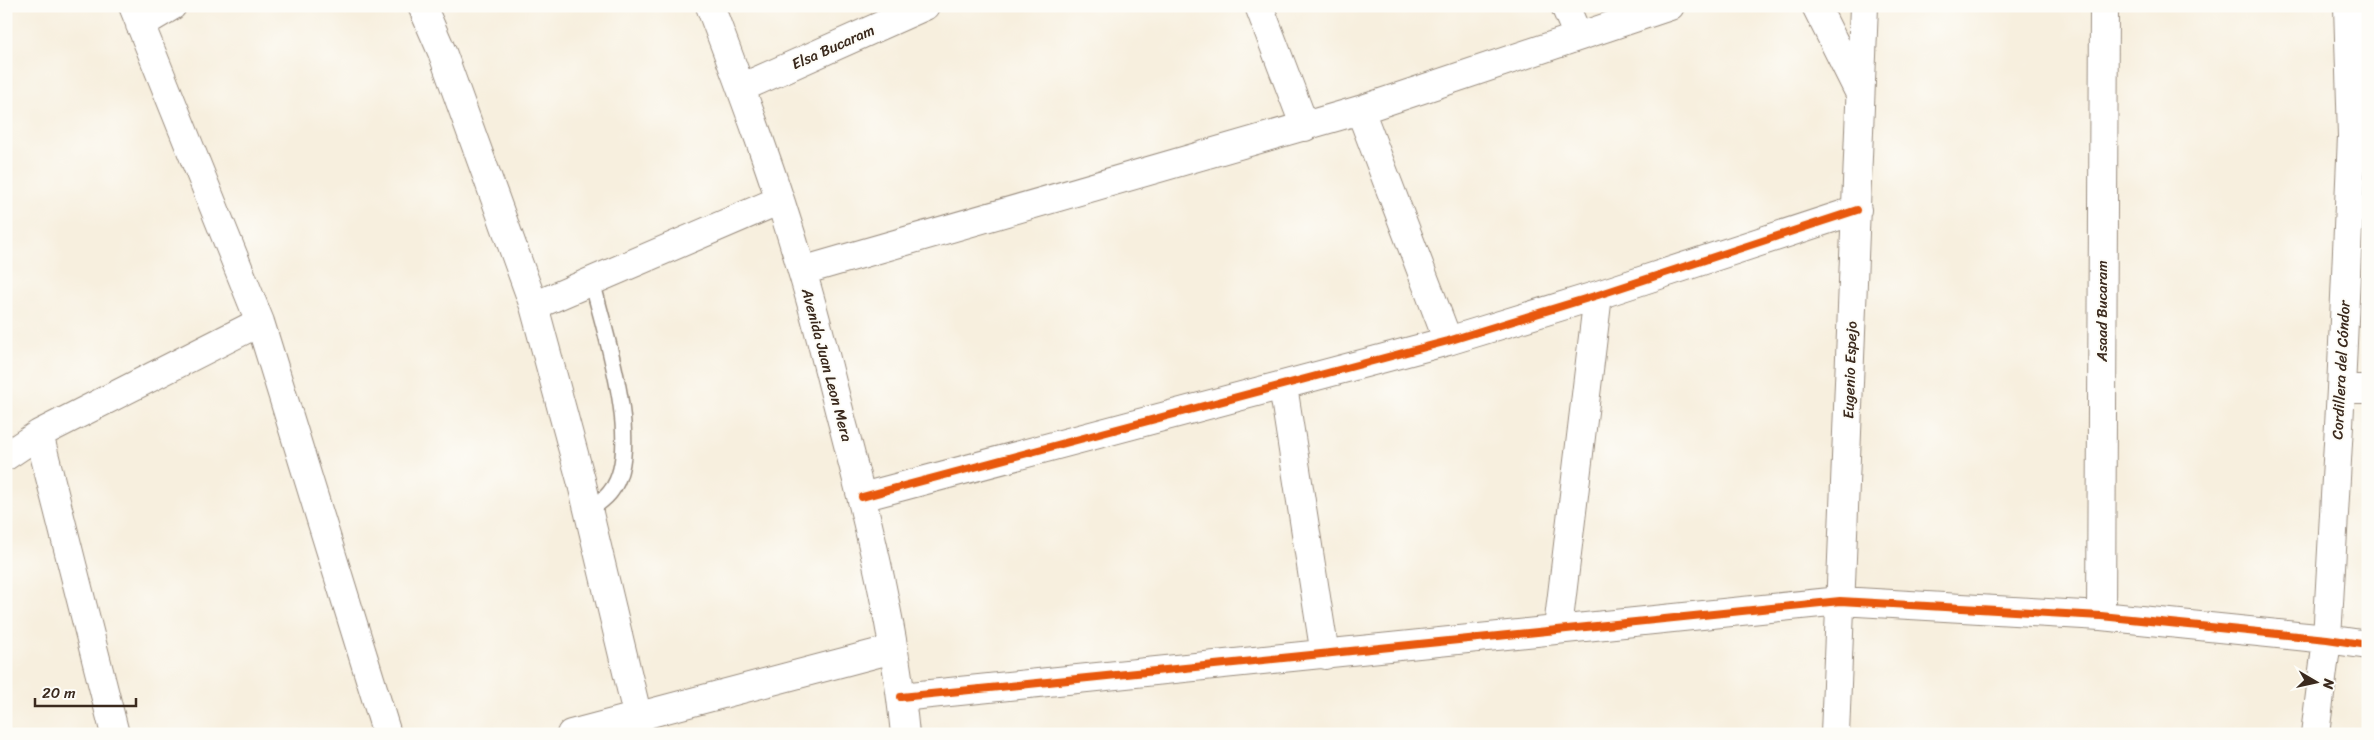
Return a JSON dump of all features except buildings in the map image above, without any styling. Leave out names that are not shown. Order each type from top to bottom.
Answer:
[{"type":"street","points":[[172,6],[137,15],[260,322],[387,734]]},
{"type":"street","points":[[422,6],[442,52],[534,306],[588,512],[638,726]]},
{"type":"street","name":"Avenida Juan Leon Mera","points":[[710,6],[780,200],[802,271],[862,497],[902,697],[905,734]]},
{"type":"street","name":"Elsa Bucaram","points":[[741,88],[925,6]]},
{"type":"street","points":[[1259,6],[1305,127]]},
{"type":"street","points":[[1565,6],[1578,36]]},
{"type":"street","points":[[802,271],[1305,127],[1670,6]]},
{"type":"street","points":[[1816,6],[1861,96]]},
{"type":"street","name":"Eugenio Espejo","points":[[1835,734],[1864,6]]},
{"type":"street","name":"Asaad Bucaram","points":[[2100,616],[2104,6]]},
{"type":"street","name":"Cordillera del Cóndor","points":[[2315,734],[2326,639],[2340,389],[2360,137],[2348,6]]},
{"type":"street","points":[[1360,110],[1448,341]]},
{"type":"street","points":[[534,306],[780,200]]},
{"type":"street","points":[[862,497],[1448,341],[1598,295],[1857,210]]},
{"type":"street","points":[[1558,628],[1598,295]]},
{"type":"street","points":[[6,456],[39,434],[260,322]]},
{"type":"street","points":[[1282,386],[1325,654]]},
{"type":"street","points":[[2340,389],[2368,389]]},
{"type":"street","points":[[39,434],[115,734]]},
{"type":"street","points":[[902,697],[1558,628],[1840,601],[2100,616],[2368,645]]},
{"type":"street","points":[[571,734],[638,726],[893,649]]},
{"type":"lane","points":[[588,512],[612,491],[621,468],[625,440],[623,409],[592,281]]},
{"type":"cycle path","points":[[862,497],[1448,341],[1598,295],[1857,210]]},
{"type":"cycle path","points":[[901,697],[1840,601],[2101,616],[2327,639],[2368,645]]}]
